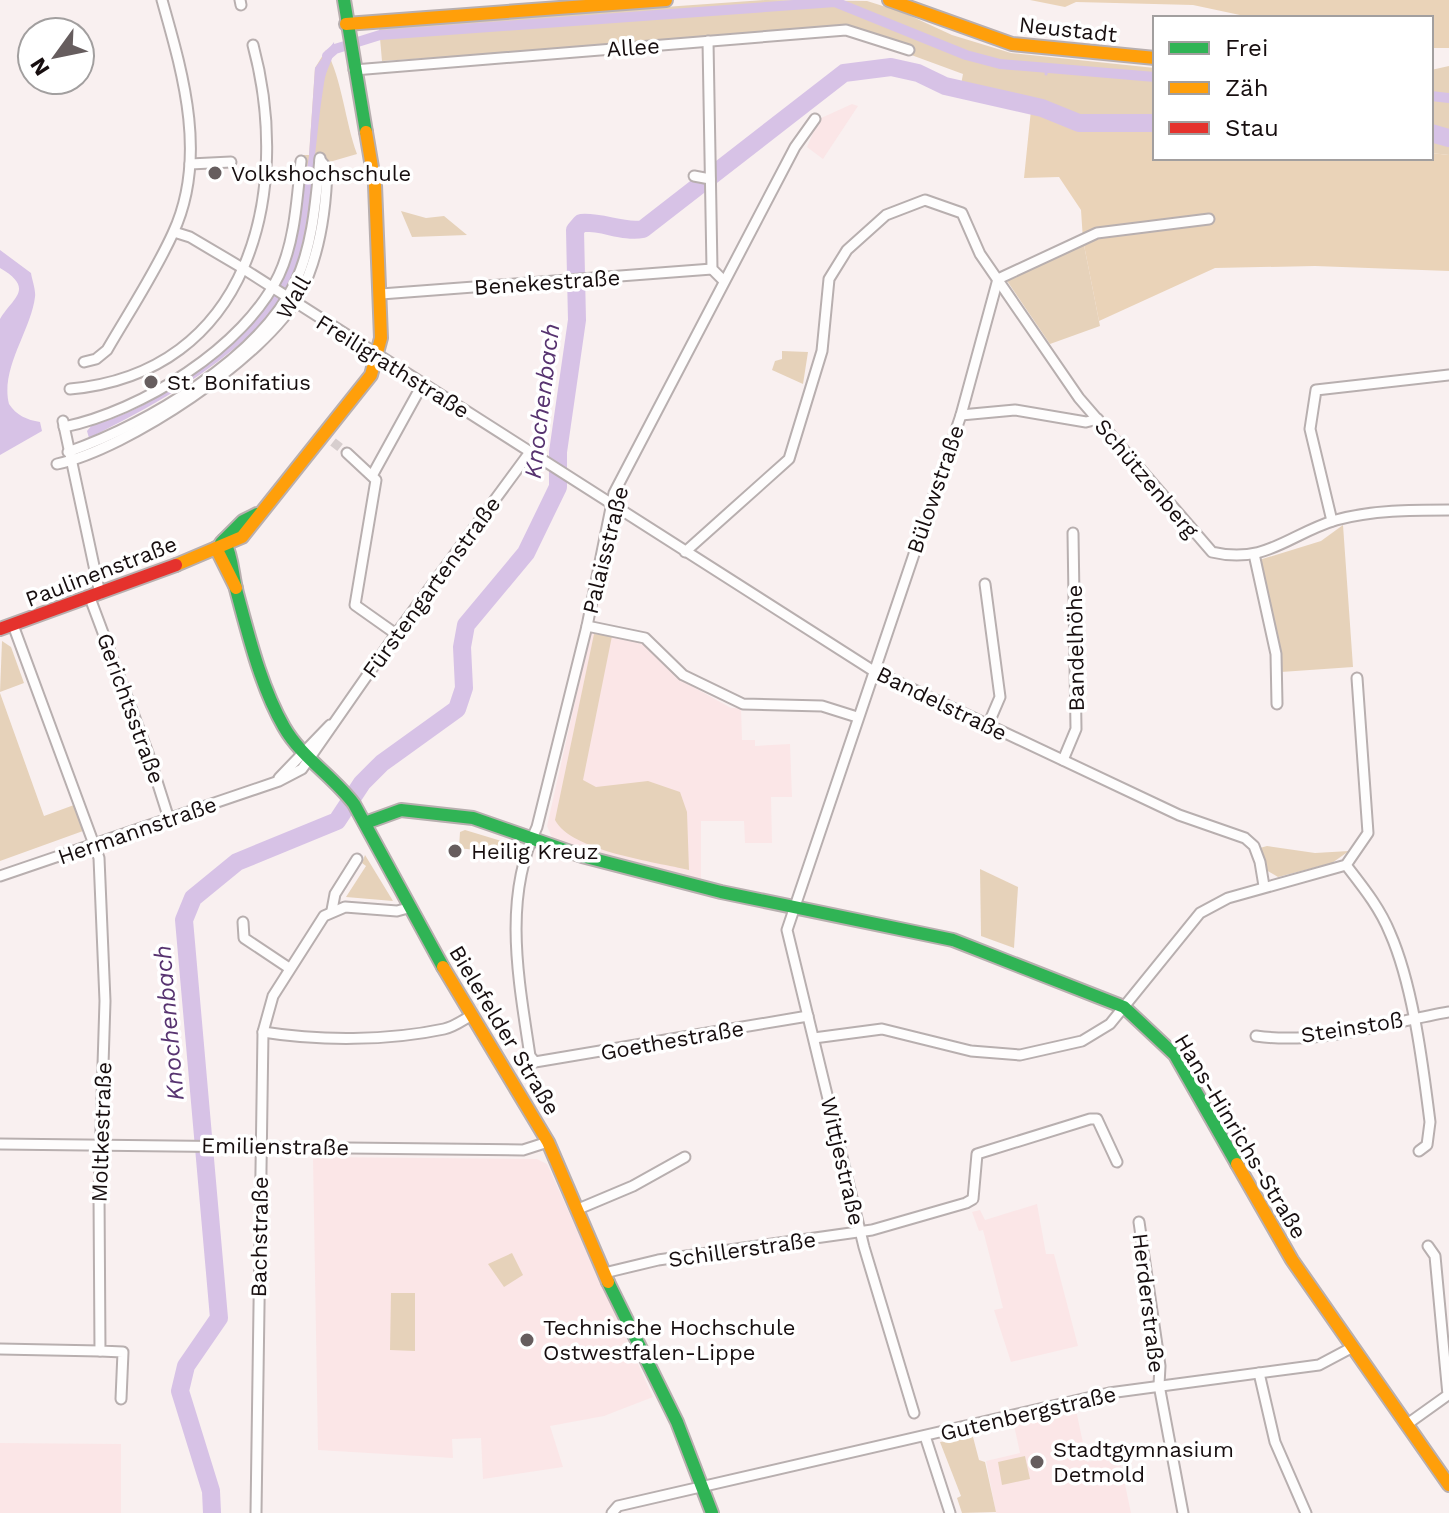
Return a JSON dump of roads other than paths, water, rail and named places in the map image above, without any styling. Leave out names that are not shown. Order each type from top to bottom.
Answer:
[{"type":"main road","points":[[348,37],[666,0]]},
{"type":"main road","name":"Neustadt","points":[[889,0],[1012,44],[1153,58]]},
{"type":"main road","name":"Paulinenstraße","points":[[6,627],[95,596],[242,537],[257,514],[329,439],[371,375],[378,356],[381,294],[375,185],[344,1]]},
{"type":"main road","name":"Bielefelder Straße","points":[[222,544],[235,565],[236,588],[271,700],[287,734],[346,792],[354,804],[408,908],[548,1142],[604,1273],[677,1422],[705,1488],[712,1513]]},
{"type":"main road","name":"Hans-Hinrichs-Straße","points":[[365,823],[394,811],[473,818],[582,856],[793,907],[953,940],[1124,1007],[1161,1038],[1175,1055],[1292,1260],[1449,1485]]},
{"type":"street","points":[[84,362],[96,359],[107,350],[174,232],[190,164],[190,122],[183,78],[162,0]]},
{"type":"street","name":"Allee","points":[[354,70],[400,63],[846,30],[909,50]]},
{"type":"street","points":[[708,41],[712,269],[724,281]]},
{"type":"street","points":[[70,389],[108,385],[179,348],[203,326],[244,272],[263,203],[268,158],[267,110],[253,45]]},
{"type":"street","name":"Palaisstraße","points":[[535,1062],[530,1056],[525,1021],[515,918],[532,837],[587,626],[612,503],[724,281],[795,147],[815,119]]},
{"type":"street","name":"Wall","points":[[57,464],[189,395],[271,332],[282,296],[309,270],[319,236],[327,168],[320,157]]},
{"type":"street","points":[[282,296],[301,161]]},
{"type":"street","points":[[190,164],[231,162]]},
{"type":"street","points":[[694,176],[710,180]]},
{"type":"street","name":"Schützenberg","points":[[685,552],[789,459],[822,351],[829,279],[847,250],[886,215],[925,200],[962,213],[980,254],[1079,398],[1202,544],[1223,554],[1254,554],[1269,551],[1332,521],[1406,510],[1449,510]]},
{"type":"street","points":[[998,279],[1097,233],[1209,219]]},
{"type":"street","name":"Freiligrathstraße","points":[[174,232],[190,237],[612,503]]},
{"type":"street","name":"Benekestraße","points":[[381,294],[712,269]]},
{"type":"street","name":"Bülowstraße","points":[[793,907],[961,415],[998,279]]},
{"type":"street","name":"Gerichtsstraße","points":[[169,819],[95,596],[64,424],[89,422],[178,379],[254,313],[282,296]]},
{"type":"street","points":[[1332,521],[1310,429],[1316,390],[1449,375]]},
{"type":"street","points":[[373,474],[422,385]]},
{"type":"street","points":[[961,415],[1015,410],[1086,422],[1098,419]]},
{"type":"street","name":"Fürstengartenstraße","points":[[308,756],[530,452]]},
{"type":"street","points":[[347,453],[373,474],[376,485],[355,605],[396,634]]},
{"type":"street","name":"Bandelstraße","points":[[612,503],[872,670],[1179,815],[1245,838],[1254,846],[1264,886]]},
{"type":"street","name":"Bandelhöhe","points":[[1063,760],[1076,729],[1073,533]]},
{"type":"street","points":[[1254,554],[1276,654],[1277,704]]},
{"type":"street","points":[[985,584],[1000,697],[988,725]]},
{"type":"street","points":[[587,626],[645,638],[683,675],[743,704],[822,706],[857,717]]},
{"type":"street","name":"Moltkestraße","points":[[6,627],[99,858],[105,1001],[99,1145],[100,1351]]},
{"type":"street","points":[[814,1038],[882,1029],[971,1051],[1020,1055],[1082,1041],[1110,1024],[1200,913],[1228,898],[1264,886],[1346,865],[1368,833],[1357,678]]},
{"type":"street","name":"Hermannstraße","points":[[0,876],[273,783],[297,773],[308,756]]},
{"type":"street","name":"Bachstraße","points":[[256,1513],[263,1032],[273,996],[289,968],[332,910],[335,894],[357,859]]},
{"type":"street","points":[[1346,865],[1371,897],[1390,932],[1413,1018],[1430,1122],[1427,1145],[1419,1151]]},
{"type":"street","points":[[332,910],[345,907],[397,911],[408,908]]},
{"type":"street","name":"Wittjestraße","points":[[793,907],[787,930],[860,1232],[885,1325],[914,1413]]},
{"type":"street","points":[[243,922],[244,938],[289,968]]},
{"type":"street","name":"Steinstoß","points":[[1256,1036],[1273,1039],[1338,1033],[1449,1012]]},
{"type":"street","points":[[263,1032],[311,1040],[377,1035],[447,1029],[472,1015]]},
{"type":"street","name":"Goethestraße","points":[[535,1062],[808,1016]]},
{"type":"street","name":"Schillerstraße","points":[[604,1273],[658,1260],[860,1232],[973,1199],[977,1154],[1090,1119],[1097,1119],[1102,1126],[1117,1162]]},
{"type":"street","name":"Emilienstraße","points":[[0,1144],[523,1150],[548,1142]]},
{"type":"street","points":[[576,1210],[633,1186],[685,1157]]},
{"type":"street","name":"Herderstraße","points":[[1139,1222],[1160,1366],[1159,1385],[1183,1513]]},
{"type":"street","points":[[1406,1425],[1448,1395],[1435,1256],[1428,1246]]},
{"type":"street","name":"Gutenbergstraße","points":[[612,1513],[618,1506],[1159,1385],[1319,1365],[1351,1348]]},
{"type":"street","points":[[0,1349],[123,1352],[121,1399]]},
{"type":"street","points":[[1259,1373],[1275,1442],[1306,1513]]},
{"type":"street","points":[[925,1436],[950,1513]]},
{"type":"waterway","points":[[327,56],[335,49],[380,35],[835,2],[966,55],[1000,64],[1153,77]]},
{"type":"waterway","name":"Knochenbach","points":[[212,1513],[211,1491],[180,1391],[186,1366],[219,1318],[184,920],[193,898],[237,862],[337,821],[362,783],[382,763],[457,709],[464,688],[462,647],[466,625],[526,553],[558,487],[558,452],[577,320],[575,230],[581,223],[643,229],[844,73],[891,67],[918,73],[945,86],[1042,108],[1079,123],[1153,123]]},
{"type":"waterway","points":[[1046,74],[1047,69]]},
{"type":"waterway","points":[[1433,96],[1449,98]]},
{"type":"waterway","name":"Knochenbach","points":[[1433,134],[1449,138]]},
{"type":"waterway","points":[[267,313],[289,276]]},
{"type":"tunnel","points":[[333,442],[347,453]]},
{"type":"place","name":"Volkshochschule","points":[[215,173]]},
{"type":"place","name":"St. Bonifatius","points":[[151,382]]},
{"type":"place","name":"Heilig Kreuz","points":[[455,851]]},
{"type":"place","name":"Technische Hochschule Ostwestfalen-Lippe","points":[[527,1340]]},
{"type":"place","name":"Stadtgymnasium Detmold","points":[[1037,1462]]}]
